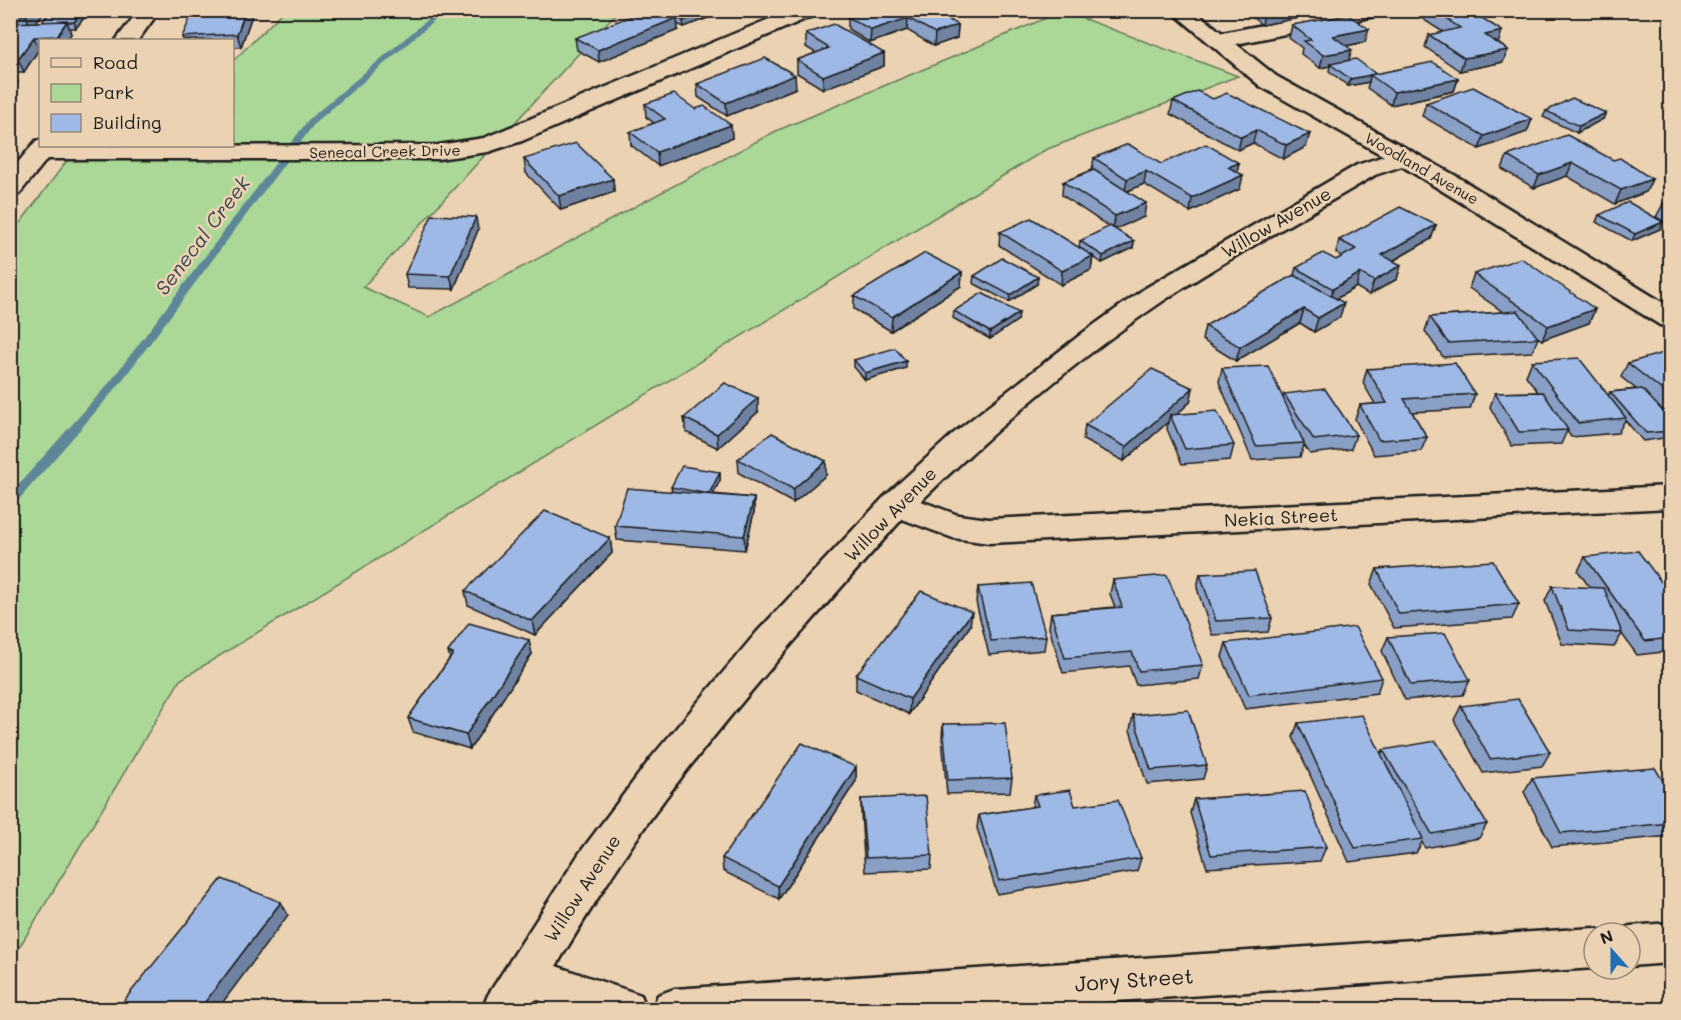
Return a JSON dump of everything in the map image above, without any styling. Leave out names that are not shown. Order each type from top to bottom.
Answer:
[{"type":"street","points":[[128,39],[150,10]]},
{"type":"street","name":"Senecal Creek Drive","points":[[42,149],[438,152],[465,150],[513,136],[810,10]]},
{"type":"street","name":"Woodland Avenue","points":[[1180,10],[1247,66],[1303,102],[1404,157],[1566,252],[1671,319]]},
{"type":"street","points":[[1216,41],[1375,10]]},
{"type":"street","points":[[10,189],[42,149]]},
{"type":"street","name":"Willow Avenue","points":[[515,992],[594,867],[714,705],[897,504],[965,440],[1094,338],[1154,295],[1366,170],[1404,157]]},
{"type":"street","name":"Nekia Street","points":[[897,504],[953,526],[989,531],[1671,497]]},
{"type":"street","points":[[1642,945],[1671,943]]},
{"type":"street","name":"Jory Street","points":[[674,1010],[1582,949]]},
{"type":"street","points":[[515,992],[595,1002],[625,1010]]},
{"type":"green space","points":[[284,11],[618,11],[363,287],[429,317],[776,131],[1063,11],[1238,76],[1045,150],[180,680],[11,961],[11,235],[77,147],[234,147],[234,60]]},
{"type":"building","points":[[10,10],[31,10],[26,16],[10,16]]},
{"type":"building","points":[[52,10],[83,10],[74,22],[42,22]]},
{"type":"building","points":[[194,10],[246,10],[237,34],[182,37]]},
{"type":"building","points":[[646,10],[662,10],[677,18],[598,50],[575,38]]},
{"type":"building","points":[[868,10],[932,10],[958,25],[935,33],[908,18],[871,30],[848,17]]},
{"type":"building","points":[[1433,10],[1470,10],[1502,31],[1485,35],[1508,50],[1464,58],[1429,35],[1460,28]]},
{"type":"building","points":[[664,11],[707,11],[683,21]]},
{"type":"building","points":[[1348,15],[1369,29],[1333,36],[1352,50],[1323,55],[1304,41],[1311,40],[1292,25]]},
{"type":"building","points":[[67,21],[57,36],[34,37],[18,59],[10,59],[10,23]]},
{"type":"building","points":[[834,24],[884,53],[823,76],[797,60],[829,48],[806,34]]},
{"type":"building","points":[[765,58],[795,75],[726,103],[697,84]]},
{"type":"building","points":[[1356,59],[1376,74],[1350,79],[1330,64]]},
{"type":"building","points":[[1433,62],[1458,79],[1394,92],[1370,75]]},
{"type":"building","points":[[1473,87],[1532,119],[1484,136],[1426,103]]},
{"type":"building","points":[[1197,91],[1213,99],[1227,93],[1310,134],[1286,145],[1256,130],[1241,137],[1173,101]]},
{"type":"building","points":[[674,94],[695,109],[704,106],[731,125],[657,152],[630,132],[665,119],[645,104]]},
{"type":"building","points":[[1572,98],[1606,113],[1579,126],[1546,111]]},
{"type":"building","points":[[1567,135],[1613,160],[1620,158],[1652,179],[1621,190],[1572,163],[1539,175],[1507,156]]},
{"type":"building","points":[[576,143],[613,179],[559,196],[524,159]]},
{"type":"building","points":[[1128,144],[1161,164],[1206,144],[1239,163],[1228,167],[1243,175],[1192,198],[1146,171],[1127,179],[1094,158]]},
{"type":"building","points":[[1094,170],[1146,203],[1115,216],[1063,182]]},
{"type":"building","points":[[1671,201],[1671,208],[1663,204]]},
{"type":"building","points":[[1628,202],[1663,222],[1635,234],[1599,215]]},
{"type":"building","points":[[1400,207],[1436,225],[1382,255],[1401,265],[1374,281],[1360,273],[1333,289],[1296,268],[1323,253],[1336,260],[1356,249],[1339,240]]},
{"type":"building","points":[[432,215],[476,217],[450,276],[405,274]]},
{"type":"building","points":[[1031,218],[1093,256],[1062,271],[1000,232]]},
{"type":"building","points":[[1110,226],[1134,241],[1103,256],[1080,241]]},
{"type":"building","points":[[925,253],[962,272],[892,317],[854,296]]},
{"type":"building","points":[[1002,258],[1038,277],[1010,295],[974,276]]},
{"type":"building","points":[[1521,258],[1595,309],[1548,326],[1474,274]]},
{"type":"building","points":[[1294,275],[1344,303],[1318,318],[1304,309],[1240,347],[1205,326]]},
{"type":"building","points":[[982,293],[1019,313],[990,332],[954,311]]},
{"type":"building","points":[[1518,311],[1538,338],[1448,343],[1430,317]]},
{"type":"building","points":[[895,348],[906,361],[865,373],[854,360]]},
{"type":"building","points":[[1671,352],[1671,397],[1628,363]]},
{"type":"building","points":[[1579,358],[1626,418],[1578,423],[1532,361]]},
{"type":"building","points":[[1455,363],[1475,394],[1404,399],[1427,437],[1379,440],[1360,405],[1387,403],[1367,369]]},
{"type":"building","points":[[1268,366],[1304,443],[1256,446],[1222,368]]},
{"type":"building","points":[[1152,369],[1193,388],[1126,447],[1085,425]]},
{"type":"building","points":[[725,383],[758,398],[717,434],[684,418]]},
{"type":"building","points":[[1325,389],[1356,435],[1314,440],[1284,394]]},
{"type":"building","points":[[1642,389],[1671,420],[1671,431],[1646,433],[1610,392]]},
{"type":"building","points":[[1543,392],[1568,430],[1519,432],[1495,393]]},
{"type":"building","points":[[1217,411],[1234,445],[1185,449],[1170,415]]},
{"type":"building","points":[[772,433],[826,461],[793,489],[738,459]]},
{"type":"building","points":[[682,466],[720,472],[709,494],[671,487]]},
{"type":"building","points":[[627,488],[754,498],[744,536],[615,526]]},
{"type":"building","points":[[545,511],[610,538],[532,621],[465,591]]},
{"type":"building","points":[[1638,551],[1671,595],[1671,638],[1645,641],[1585,557]]},
{"type":"building","points":[[1493,561],[1519,604],[1399,614],[1377,569]]},
{"type":"building","points":[[1255,571],[1272,618],[1216,621],[1200,574]]},
{"type":"building","points":[[1167,575],[1203,665],[1139,671],[1132,652],[1065,658],[1051,613],[1122,607],[1113,580]]},
{"type":"building","points":[[1031,583],[1046,636],[991,641],[978,587]]},
{"type":"building","points":[[1552,586],[1604,588],[1622,633],[1569,630]]},
{"type":"building","points":[[921,591],[972,612],[910,699],[856,675]]},
{"type":"building","points":[[469,623],[529,640],[466,735],[408,718],[453,654],[448,652]]},
{"type":"building","points":[[1355,627],[1382,678],[1249,695],[1226,643]]},
{"type":"building","points":[[1445,633],[1470,680],[1411,685],[1388,637]]},
{"type":"building","points":[[1518,699],[1550,752],[1490,759],[1461,706]]},
{"type":"building","points":[[1188,710],[1207,765],[1151,770],[1133,715]]},
{"type":"building","points":[[1362,715],[1423,839],[1355,848],[1298,723]]},
{"type":"building","points":[[1005,723],[1012,778],[948,780],[943,724]]},
{"type":"building","points":[[1436,741],[1487,824],[1432,834],[1383,750]]},
{"type":"building","points":[[802,743],[856,767],[778,886],[722,858]]},
{"type":"building","points":[[1655,768],[1671,794],[1671,823],[1561,833],[1532,778]]},
{"type":"building","points":[[1070,790],[1075,806],[1118,800],[1141,858],[999,881],[979,815],[1038,806],[1034,795]]},
{"type":"building","points":[[1305,791],[1326,847],[1211,855],[1194,799]]},
{"type":"building","points":[[926,796],[932,855],[866,858],[861,799]]},
{"type":"building","points":[[222,879],[281,902],[199,1010],[122,1010],[118,1008]]},
{"type":"waterway","name":"Senecal Creek","points":[[10,502],[114,384],[312,121],[444,10]]}]
